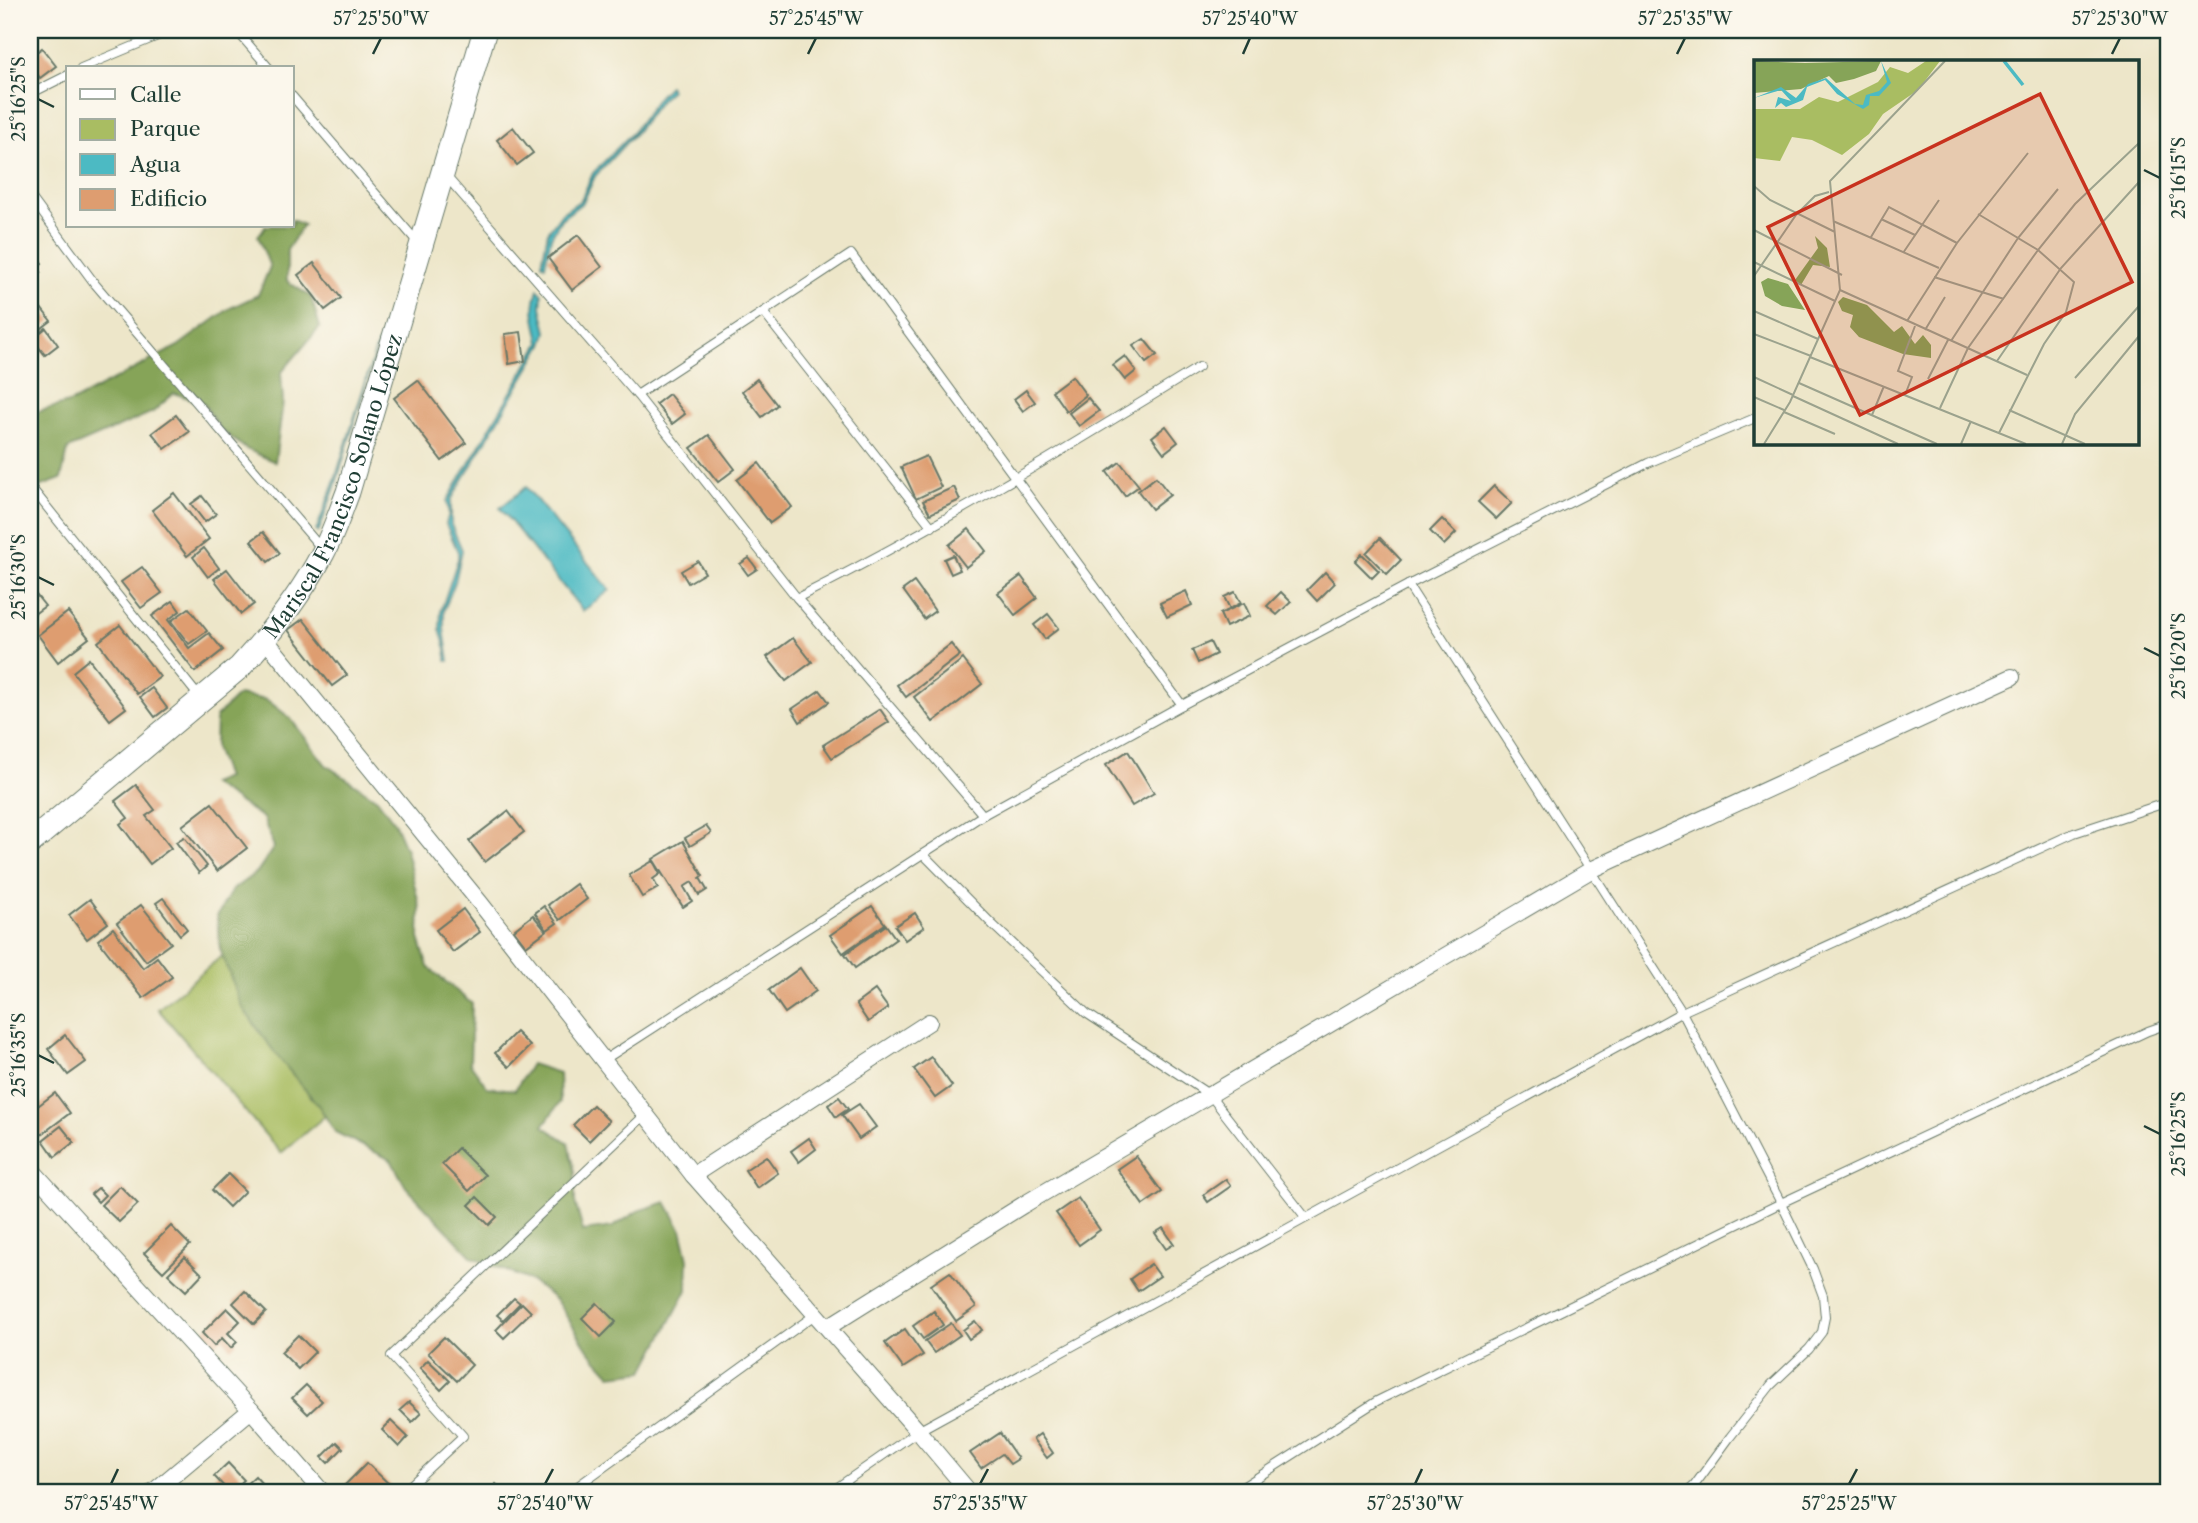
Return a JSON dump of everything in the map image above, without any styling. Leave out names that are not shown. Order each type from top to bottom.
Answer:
[{"type":"main road","name":"Mariscal Francisco Solano López","points":[[30,843],[240,667],[307,583],[324,551],[348,492],[485,30]]},
{"type":"street","points":[[265,639],[481,904],[693,1175],[970,1493]]},
{"type":"street","points":[[828,1327],[1023,1205],[1591,870],[2012,677]]},
{"type":"street","points":[[693,1175],[929,1022]]},
{"type":"street","points":[[30,1168],[251,1410],[323,1493]]},
{"type":"street","points":[[152,1493],[251,1410]]},
{"type":"lane","points":[[86,66],[172,30]]},
{"type":"lane","points":[[236,30],[267,66]]},
{"type":"lane","points":[[30,94],[66,76]]},
{"type":"lane","points":[[294,98],[421,246]]},
{"type":"lane","points":[[443,173],[637,395],[797,598],[983,815]]},
{"type":"lane","points":[[30,196],[95,284],[324,551]]},
{"type":"lane","points":[[637,395],[851,254],[1182,705]]},
{"type":"lane","points":[[763,312],[932,527]]},
{"type":"lane","points":[[797,598],[878,557],[1017,479],[1199,367]]},
{"type":"lane","points":[[604,1059],[983,815],[1408,585],[1648,463],[1754,418]]},
{"type":"lane","points":[[30,486],[202,701]]},
{"type":"lane","points":[[1408,585],[1682,1012],[1781,1202],[1823,1296],[1825,1317],[1822,1332],[1809,1349],[1771,1385],[1695,1486],[1686,1493]]},
{"type":"lane","points":[[829,1493],[918,1431],[1682,1012],[2074,833],[2168,802]]},
{"type":"lane","points":[[923,854],[1086,1013],[1210,1095],[1306,1218]]},
{"type":"lane","points":[[1233,1493],[1377,1401],[1781,1202],[2168,1024]]},
{"type":"lane","points":[[402,1493],[463,1437],[391,1356],[646,1114]]},
{"type":"lane","points":[[568,1493],[816,1314]]},
{"type":"green space","points":[[294,221],[303,225],[287,250],[287,281],[311,297],[320,327],[281,373],[283,402],[275,462],[246,449],[221,430],[204,404],[174,393],[153,412],[68,449],[61,479],[31,490],[30,414],[72,402],[178,346],[230,308],[258,295],[270,267],[258,236],[264,228],[294,228]]},
{"type":"green space","points":[[238,695],[267,700],[290,718],[326,765],[377,799],[394,822],[406,850],[420,908],[419,938],[428,967],[472,1004],[470,1063],[487,1087],[515,1090],[531,1064],[559,1073],[560,1102],[543,1126],[569,1143],[575,1172],[575,1202],[583,1231],[613,1227],[638,1211],[666,1202],[681,1229],[688,1259],[687,1290],[644,1371],[611,1375],[589,1351],[556,1300],[531,1281],[472,1257],[406,1187],[391,1160],[335,1132],[318,1105],[278,1057],[242,1007],[220,949],[217,916],[232,890],[257,872],[274,847],[263,818],[211,784],[226,778],[215,748],[216,717]]},
{"type":"green space","points":[[228,951],[350,1095],[281,1153],[158,1009]]},
{"type":"water","points":[[669,86],[671,90],[595,176],[583,202],[561,219],[551,237],[545,265],[542,263],[548,232],[562,213],[581,200],[593,173],[633,132]]},
{"type":"water","points":[[538,289],[542,294],[541,307],[547,332],[543,344],[451,500],[451,525],[462,550],[455,582],[444,610],[449,661],[446,661],[446,649],[440,629],[441,611],[458,559],[458,552],[446,524],[449,514],[447,501],[540,343],[534,311]]},
{"type":"water","points":[[378,342],[335,487],[318,533],[316,531],[333,486]]},
{"type":"water","points":[[526,487],[610,590],[583,611],[500,508]]},
{"type":"building","points":[[42,48],[56,66],[40,78],[30,64],[30,57]]},
{"type":"building","points":[[513,127],[533,153],[517,165],[497,140]]},
{"type":"building","points":[[578,235],[602,267],[572,290],[548,258]]},
{"type":"building","points":[[30,247],[42,263],[37,267],[41,272],[30,281]]},
{"type":"building","points":[[314,263],[341,298],[325,310],[298,275]]},
{"type":"building","points":[[38,304],[51,321],[30,337],[30,310]]},
{"type":"building","points":[[46,328],[58,345],[45,355],[32,339]]},
{"type":"building","points":[[521,332],[525,361],[509,364],[505,334]]},
{"type":"building","points":[[1144,339],[1157,355],[1146,363],[1133,346]]},
{"type":"building","points":[[1125,356],[1136,371],[1125,380],[1113,365]]},
{"type":"building","points":[[1072,376],[1086,395],[1066,411],[1052,391]]},
{"type":"building","points":[[757,379],[777,405],[762,417],[742,391]]},
{"type":"building","points":[[418,380],[466,443],[442,461],[394,398]]},
{"type":"building","points":[[1026,390],[1035,402],[1023,411],[1014,399]]},
{"type":"building","points":[[669,394],[685,414],[672,424],[656,404]]},
{"type":"building","points":[[1088,398],[1099,411],[1079,426],[1069,413]]},
{"type":"building","points":[[176,415],[189,432],[165,449],[152,433]]},
{"type":"building","points":[[1166,426],[1178,442],[1164,453],[1152,437]]},
{"type":"building","points":[[709,435],[735,469],[718,482],[691,448]]},
{"type":"building","points":[[926,456],[941,487],[916,499],[901,467]]},
{"type":"building","points":[[1120,462],[1139,486],[1125,496],[1107,472]]},
{"type":"building","points":[[759,463],[792,507],[770,523],[737,480]]},
{"type":"building","points":[[1156,477],[1170,495],[1152,509],[1138,491]]},
{"type":"building","points":[[1494,486],[1512,503],[1496,519],[1478,502]]},
{"type":"building","points":[[954,487],[960,500],[930,514],[923,501]]},
{"type":"building","points":[[174,493],[209,539],[187,556],[152,510]]},
{"type":"building","points":[[202,496],[216,514],[205,522],[191,504]]},
{"type":"building","points":[[1442,519],[1456,533],[1444,545],[1430,531]]},
{"type":"building","points":[[969,529],[986,551],[966,567],[949,545]]},
{"type":"building","points":[[263,532],[280,553],[268,562],[251,541]]},
{"type":"building","points":[[1380,538],[1401,560],[1387,574],[1366,553]]},
{"type":"building","points":[[204,548],[219,568],[208,577],[193,557]]},
{"type":"building","points":[[1362,554],[1379,571],[1372,578],[1355,561]]},
{"type":"building","points":[[953,555],[960,570],[951,574],[944,559]]},
{"type":"building","points":[[749,558],[757,569],[748,575],[740,564]]},
{"type":"building","points":[[698,561],[705,573],[688,583],[681,571]]},
{"type":"building","points":[[142,567],[162,593],[141,608],[121,582]]},
{"type":"building","points":[[227,569],[254,604],[241,614],[214,579]]},
{"type":"building","points":[[1325,572],[1335,583],[1317,601],[1307,590]]},
{"type":"building","points":[[1021,576],[1037,598],[1015,615],[998,593]]},
{"type":"building","points":[[914,582],[935,611],[924,619],[903,590]]},
{"type":"building","points":[[33,591],[45,606],[30,617],[30,593]]},
{"type":"building","points":[[1186,591],[1192,605],[1167,617],[1160,603]]},
{"type":"building","points":[[1235,592],[1241,603],[1230,609],[1224,597]]},
{"type":"building","points":[[1281,592],[1291,602],[1277,615],[1267,606]]},
{"type":"building","points":[[173,601],[180,611],[168,620],[189,648],[209,633],[223,650],[195,672],[152,616]]},
{"type":"building","points":[[1244,603],[1250,616],[1226,627],[1220,614]]},
{"type":"building","points":[[189,608],[207,631],[189,644],[171,621]]},
{"type":"building","points":[[68,612],[89,638],[58,662],[38,635]]},
{"type":"building","points":[[1048,614],[1059,628],[1045,639],[1034,625]]},
{"type":"building","points":[[303,619],[347,675],[332,686],[288,630]]},
{"type":"building","points":[[120,625],[160,677],[137,694],[98,642]]},
{"type":"building","points":[[793,638],[812,662],[786,681],[767,657]]},
{"type":"building","points":[[1210,642],[1216,654],[1198,663],[1192,650]]},
{"type":"building","points":[[951,644],[960,655],[906,697],[897,685]]},
{"type":"building","points":[[89,659],[126,708],[110,720],[73,672]]},
{"type":"building","points":[[963,659],[982,684],[933,722],[914,697]]},
{"type":"building","points":[[152,688],[167,708],[155,717],[140,697]]},
{"type":"building","points":[[820,690],[829,702],[800,722],[792,709]]},
{"type":"building","points":[[880,709],[889,722],[832,758],[823,745]]},
{"type":"building","points":[[1128,751],[1154,793],[1132,806],[1106,765]]},
{"type":"building","points":[[136,785],[155,810],[146,816],[171,848],[150,864],[120,824],[128,818],[115,801]]},
{"type":"building","points":[[212,803],[247,848],[217,871],[182,826]]},
{"type":"building","points":[[508,811],[524,832],[485,862],[469,841]]},
{"type":"building","points":[[706,826],[711,833],[690,846],[685,838]]},
{"type":"building","points":[[184,837],[207,866],[199,873],[176,842]]},
{"type":"building","points":[[683,841],[703,876],[700,878],[707,890],[699,895],[692,882],[684,887],[692,901],[683,907],[653,859]]},
{"type":"building","points":[[653,861],[660,874],[653,879],[658,888],[642,897],[629,875]]},
{"type":"building","points":[[576,884],[587,899],[560,920],[548,905]]},
{"type":"building","points":[[163,898],[187,929],[180,935],[156,903]]},
{"type":"building","points":[[90,899],[108,923],[87,939],[69,915]]},
{"type":"building","points":[[141,905],[171,943],[146,961],[117,923]]},
{"type":"building","points":[[544,906],[557,923],[547,930],[535,913]]},
{"type":"building","points":[[872,906],[885,924],[843,953],[830,935]]},
{"type":"building","points":[[463,909],[480,932],[453,952],[436,930]]},
{"type":"building","points":[[915,913],[924,927],[905,940],[895,926]]},
{"type":"building","points":[[533,915],[546,931],[526,946],[514,930]]},
{"type":"building","points":[[886,925],[896,939],[855,968],[845,954]]},
{"type":"building","points":[[113,928],[143,968],[157,957],[172,977],[143,998],[98,940]]},
{"type":"building","points":[[800,968],[816,991],[785,1013],[769,990]]},
{"type":"building","points":[[875,990],[888,1008],[868,1022],[856,1004]]},
{"type":"building","points":[[516,1032],[530,1046],[509,1067],[495,1053]]},
{"type":"building","points":[[65,1035],[86,1062],[68,1075],[48,1049]]},
{"type":"building","points":[[931,1057],[952,1086],[935,1098],[914,1069]]},
{"type":"building","points":[[55,1093],[70,1113],[38,1137],[30,1127],[30,1112]]},
{"type":"building","points":[[839,1097],[848,1109],[836,1117],[828,1105]]},
{"type":"building","points":[[859,1104],[876,1127],[859,1139],[842,1115]]},
{"type":"building","points":[[593,1105],[609,1121],[589,1141],[573,1125]]},
{"type":"building","points":[[61,1126],[74,1142],[55,1157],[43,1140]]},
{"type":"building","points":[[809,1138],[816,1149],[799,1162],[791,1151]]},
{"type":"building","points":[[458,1148],[485,1175],[469,1191],[442,1164]]},
{"type":"building","points":[[766,1156],[778,1173],[757,1188],[745,1170]]},
{"type":"building","points":[[1136,1156],[1162,1192],[1143,1205],[1117,1169]]},
{"type":"building","points":[[228,1174],[245,1191],[229,1207],[212,1190]]},
{"type":"building","points":[[1226,1179],[1231,1186],[1208,1202],[1203,1195]]},
{"type":"building","points":[[120,1186],[138,1204],[119,1222],[101,1205]]},
{"type":"building","points":[[98,1188],[105,1195],[98,1202],[91,1194]]},
{"type":"building","points":[[477,1197],[497,1217],[489,1225],[469,1205]]},
{"type":"building","points":[[1078,1198],[1100,1230],[1079,1245],[1056,1213]]},
{"type":"building","points":[[171,1226],[190,1245],[163,1272],[144,1253]]},
{"type":"building","points":[[1163,1228],[1174,1244],[1166,1249],[1155,1233]]},
{"type":"building","points":[[185,1257],[202,1274],[186,1291],[168,1274]]},
{"type":"building","points":[[1151,1264],[1160,1276],[1138,1291],[1130,1279]]},
{"type":"building","points":[[950,1272],[976,1307],[956,1321],[931,1285]]},
{"type":"building","points":[[245,1291],[266,1312],[254,1324],[233,1303]]},
{"type":"building","points":[[514,1298],[520,1303],[503,1320],[497,1315]]},
{"type":"building","points":[[522,1303],[531,1312],[504,1338],[496,1330]]},
{"type":"building","points":[[597,1303],[616,1322],[601,1337],[582,1318]]},
{"type":"building","points":[[227,1308],[240,1321],[228,1333],[237,1342],[231,1348],[222,1338],[214,1346],[202,1333]]},
{"type":"building","points":[[934,1311],[943,1325],[923,1339],[913,1326]]},
{"type":"building","points":[[975,1321],[982,1330],[969,1339],[963,1330]]},
{"type":"building","points":[[951,1323],[960,1335],[934,1353],[925,1341]]},
{"type":"building","points":[[905,1329],[923,1355],[903,1368],[885,1343]]},
{"type":"building","points":[[298,1335],[315,1352],[298,1369],[281,1352]]},
{"type":"building","points":[[444,1337],[472,1365],[457,1381],[428,1353]]},
{"type":"building","points":[[428,1360],[450,1381],[441,1390],[420,1368]]},
{"type":"building","points":[[306,1385],[322,1401],[308,1414],[292,1398]]},
{"type":"building","points":[[409,1402],[421,1413],[412,1422],[400,1410]]},
{"type":"building","points":[[391,1421],[408,1437],[399,1447],[382,1430]]},
{"type":"building","points":[[1000,1433],[1018,1459],[1010,1464],[1002,1454],[981,1468],[970,1453]]},
{"type":"building","points":[[1040,1434],[1053,1453],[1047,1458],[1033,1439]]},
{"type":"building","points":[[337,1442],[343,1448],[328,1463],[322,1457]]},
{"type":"building","points":[[228,1463],[244,1480],[230,1493],[214,1476]]},
{"type":"building","points":[[367,1463],[392,1487],[386,1493],[350,1493],[343,1487]]},
{"type":"building","points":[[255,1476],[263,1485],[253,1493],[246,1493],[242,1488]]},
{"type":"building","points":[[496,1484],[505,1493],[487,1493]]}]
